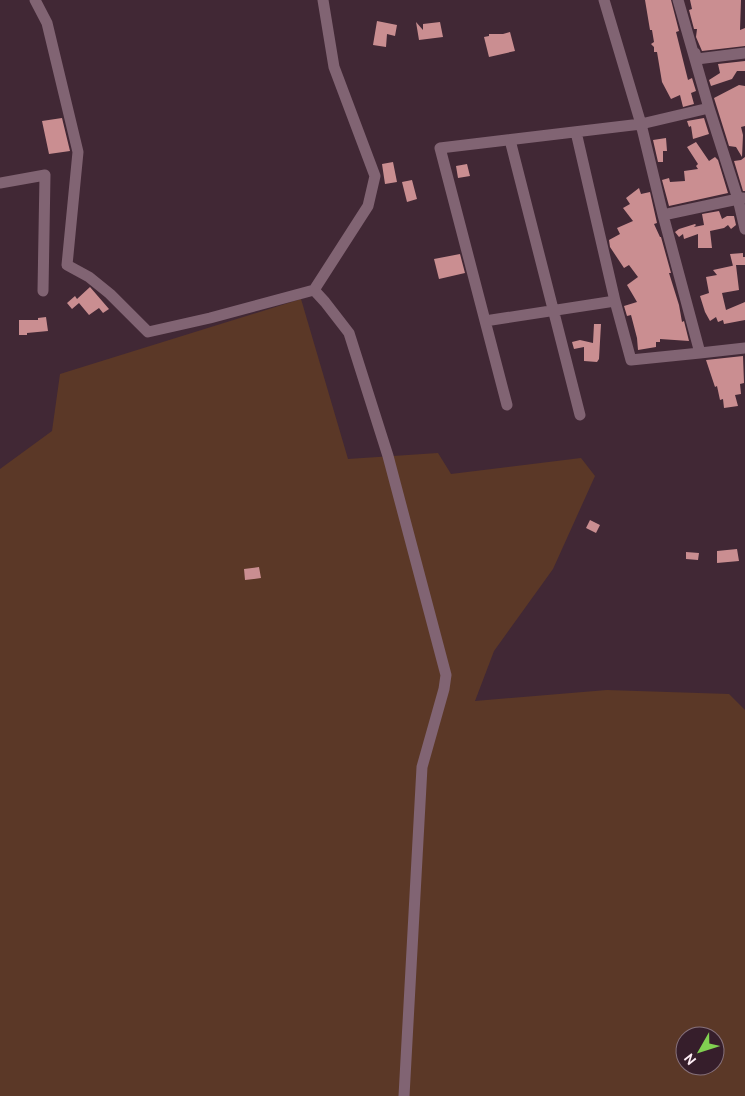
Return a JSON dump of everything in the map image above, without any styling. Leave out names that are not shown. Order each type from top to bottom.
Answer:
[{"type":"street","points":[[35,0],[47,23],[78,152],[67,265],[89,277],[110,294],[148,332],[210,318],[314,290],[368,206],[375,176],[334,66],[323,0]]},
{"type":"street","points":[[604,0],[641,124],[700,353]]},
{"type":"street","points":[[678,0],[697,59],[745,53]]},
{"type":"street","points":[[678,0],[709,108],[741,198],[745,229]]},
{"type":"street","points":[[507,405],[440,148],[641,124],[709,108]]},
{"type":"street","points":[[576,132],[615,301],[631,360],[745,348]]},
{"type":"street","points":[[510,140],[580,415]]},
{"type":"street","points":[[0,183],[45,175],[43,291]]},
{"type":"street","points":[[663,214],[741,198]]},
{"type":"street","points":[[314,290],[326,302],[349,332],[388,456],[446,675],[444,689],[422,767],[404,1096]]},
{"type":"street","points":[[485,321],[615,301]]},
{"type":"shaded area","points":[[301,299],[348,459],[438,453],[451,474],[581,458],[595,476],[553,569],[494,651],[475,701],[607,690],[729,694],[745,710],[745,1096],[0,1096],[0,469],[52,431],[60,374]]},
{"type":"building","points":[[645,0],[671,0],[679,31],[676,32],[688,80],[692,78],[696,91],[691,93],[694,104],[683,107],[680,95],[671,99],[662,82],[657,52],[654,52],[654,47],[651,44],[654,42]]},
{"type":"building","points":[[690,0],[741,0],[740,30],[745,28],[745,46],[702,51],[696,37],[697,29],[694,29],[689,10],[692,9]]},
{"type":"building","points":[[377,21],[397,25],[395,36],[387,34],[386,47],[373,45]]},
{"type":"building","points":[[416,22],[423,30],[423,24],[440,22],[443,37],[419,40]]},
{"type":"building","points":[[510,32],[515,51],[489,57],[484,37],[489,36],[489,34]]},
{"type":"building","points":[[745,61],[745,71],[737,71],[732,79],[711,86],[709,80],[720,73],[718,64]]},
{"type":"building","points":[[739,85],[745,86],[745,126],[741,127],[743,135],[742,157],[736,147],[729,146],[714,98]]},
{"type":"building","points":[[62,118],[70,151],[49,154],[42,121]]},
{"type":"building","points":[[704,118],[709,134],[693,139],[691,126],[689,127],[687,121]]},
{"type":"building","points":[[666,138],[667,151],[663,151],[663,162],[658,162],[653,140]]},
{"type":"building","points":[[696,142],[709,161],[715,157],[718,160],[728,193],[669,206],[662,180],[669,178],[670,182],[685,181],[684,171],[698,169],[696,166],[698,164],[687,147]]},
{"type":"building","points":[[745,157],[745,191],[743,191],[734,161]]},
{"type":"building","points":[[393,162],[397,182],[385,184],[382,164]]},
{"type":"building","points":[[467,164],[470,176],[458,178],[456,166]]},
{"type":"building","points":[[412,180],[417,199],[407,202],[402,182]]},
{"type":"building","points":[[639,188],[641,194],[650,192],[657,223],[654,224],[661,237],[682,322],[684,321],[689,341],[660,339],[660,342],[656,342],[656,347],[638,350],[631,315],[627,316],[624,306],[637,302],[627,285],[638,277],[629,265],[624,268],[610,247],[609,240],[620,234],[617,228],[633,221],[623,208],[630,204],[626,198]]},
{"type":"building","points":[[719,211],[722,219],[727,216],[734,216],[736,225],[731,229],[728,225],[724,228],[710,231],[712,248],[698,248],[698,234],[684,239],[683,234],[679,237],[675,232],[695,224],[694,227],[704,225],[702,214]]},
{"type":"building","points":[[743,253],[745,265],[736,265],[739,290],[722,293],[726,310],[745,302],[745,320],[724,324],[723,320],[718,322],[716,317],[710,321],[700,296],[709,293],[706,277],[717,275],[713,270],[733,266],[730,254]]},
{"type":"building","points":[[460,254],[465,273],[439,279],[434,259]]},
{"type":"building","points":[[90,287],[109,309],[103,313],[99,308],[89,315],[79,303],[72,309],[67,303],[75,296],[77,299]]},
{"type":"building","points":[[46,317],[48,331],[19,335],[19,320],[38,320],[38,318]]},
{"type":"building","points":[[594,324],[601,324],[599,359],[597,362],[584,361],[584,347],[574,349],[572,342],[580,340],[593,343]]},
{"type":"building","points":[[743,356],[744,383],[740,384],[741,394],[735,395],[738,406],[724,408],[723,399],[720,400],[717,386],[715,387],[706,360]]},
{"type":"building","points":[[590,520],[600,525],[596,533],[586,528]]},
{"type":"building","points":[[737,549],[739,561],[717,563],[717,551]]},
{"type":"building","points":[[686,552],[699,553],[698,560],[686,559]]},
{"type":"building","points":[[259,567],[261,578],[245,580],[244,569]]}]
